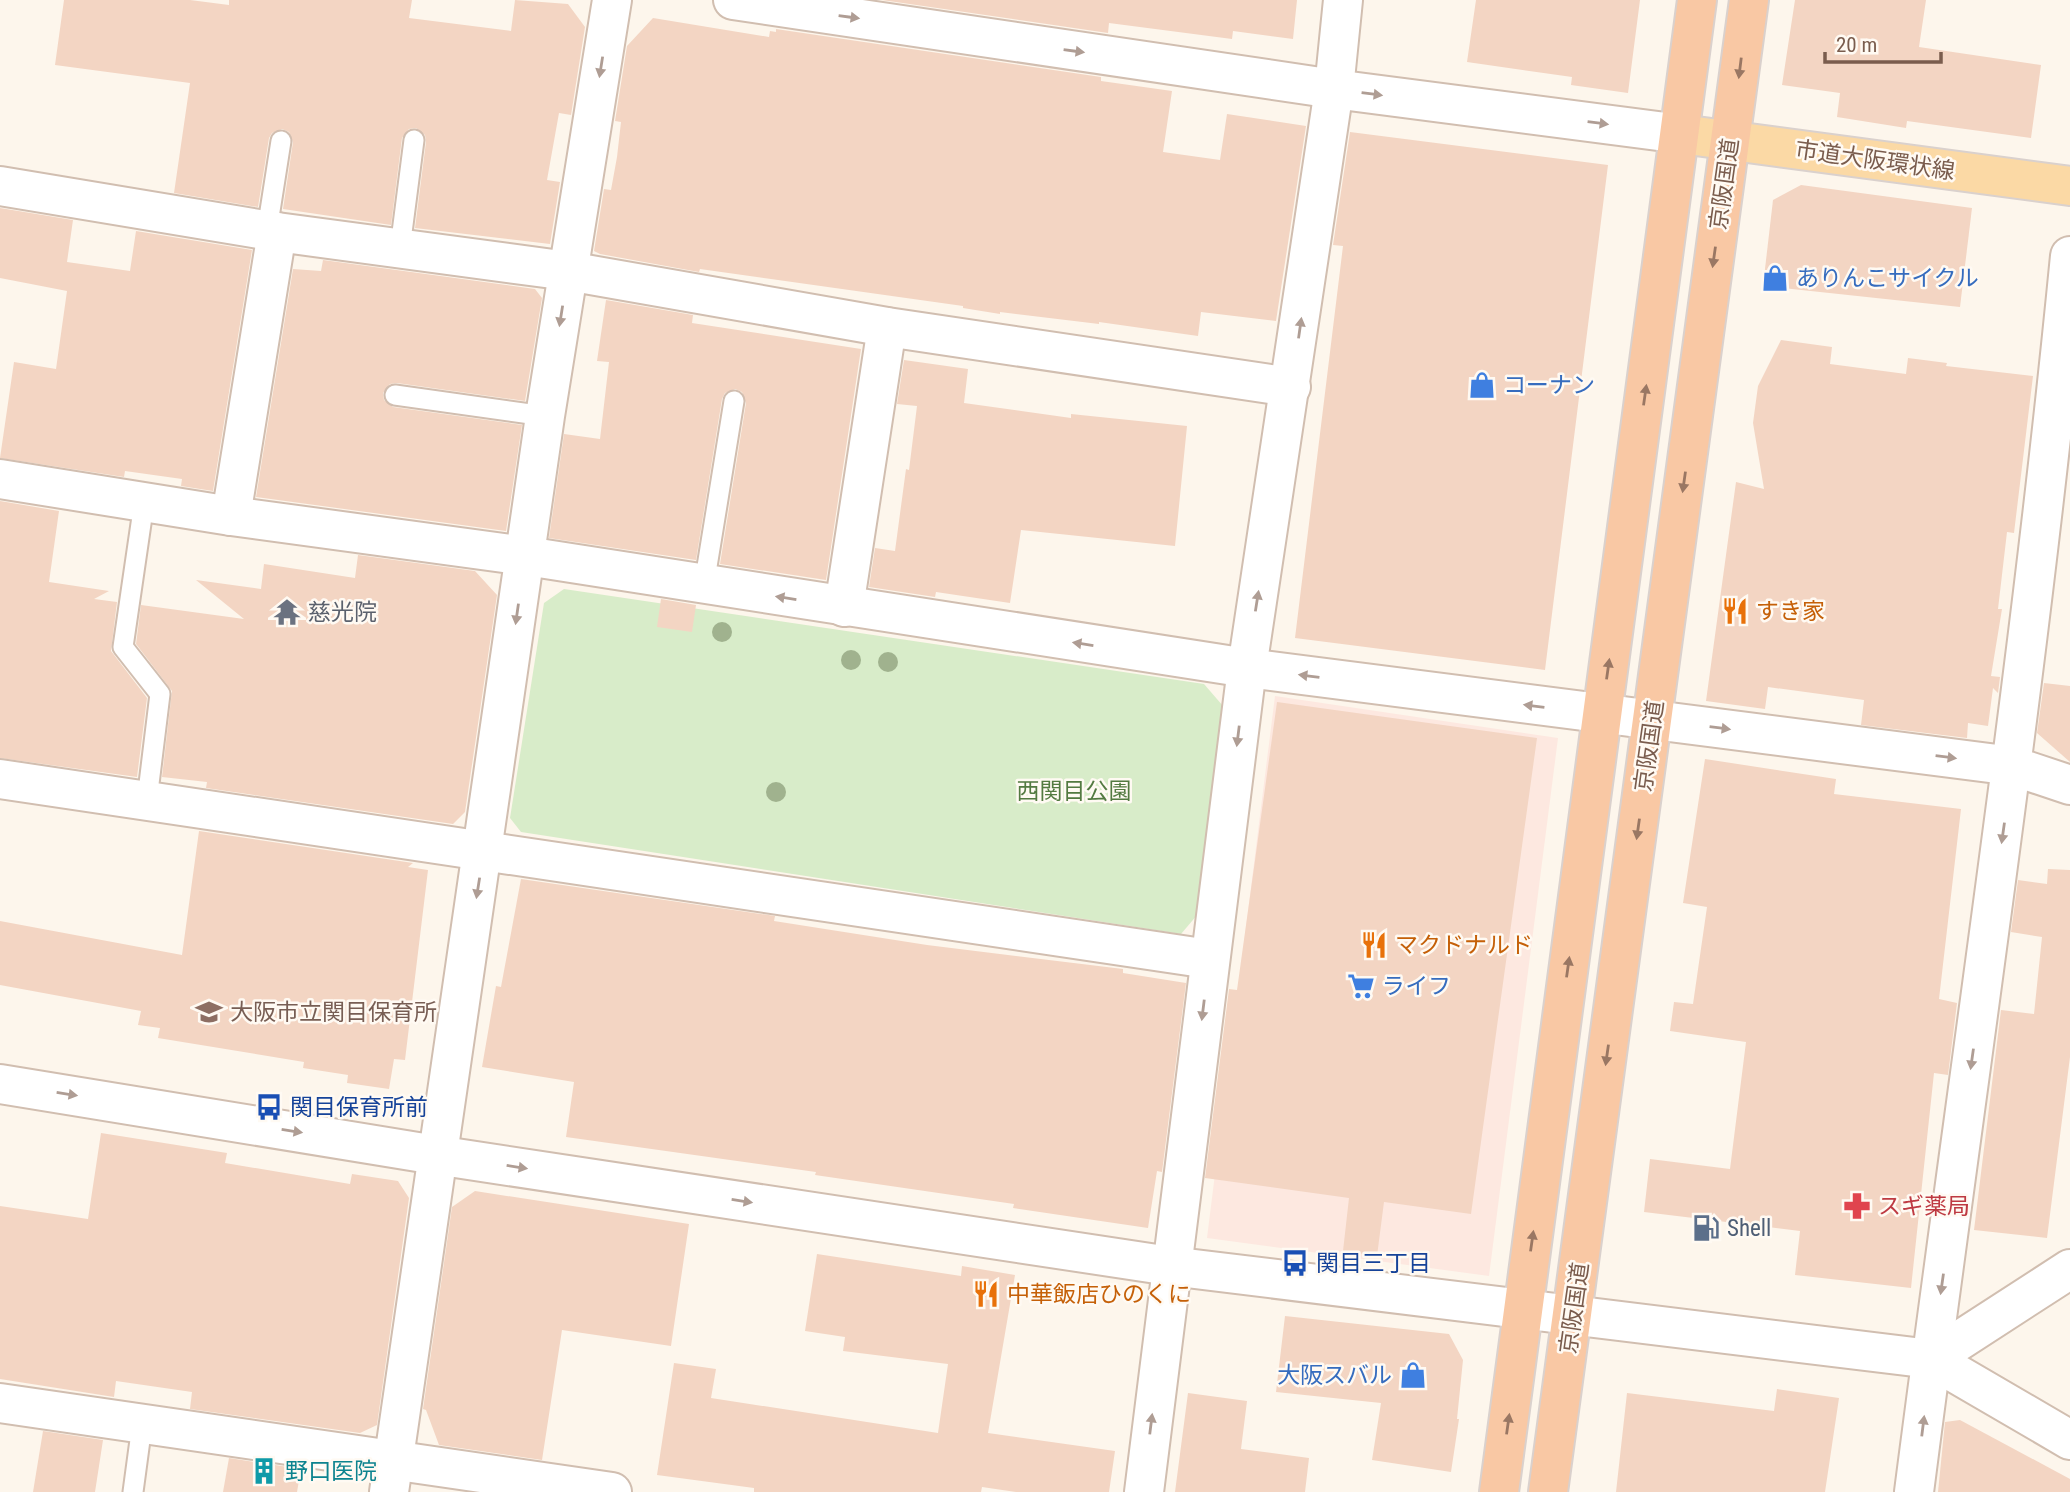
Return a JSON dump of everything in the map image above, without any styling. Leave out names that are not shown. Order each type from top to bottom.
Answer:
[{"type":"highway","points":[[1499,1492],[1697,0]]},
{"type":"highway","name":"京阪国道","points":[[1548,1492],[1749,0]]},
{"type":"main road","name":"市道大阪環状線","points":[[1681,134],[2070,186]]},
{"type":"street","points":[[391,1477],[545,416],[612,0]]},
{"type":"street","points":[[733,0],[1334,89],[1681,134]]},
{"type":"street","points":[[1144,1492],[1170,1266],[1247,668],[1292,387],[1334,89],[1343,0]]},
{"type":"street","points":[[0,187],[272,231],[568,271],[887,327],[1292,387]]},
{"type":"street","points":[[231,516],[272,231]]},
{"type":"street","points":[[1914,1492],[2012,766],[2059,487],[2070,256]]},
{"type":"street","points":[[844,607],[887,327]]},
{"type":"street","points":[[0,479],[231,516],[526,556],[1247,668],[2012,766],[2070,785]]},
{"type":"street","points":[[0,779],[1209,959]]},
{"type":"street","points":[[0,1084],[436,1155],[1170,1266],[1931,1360],[2070,1440]]},
{"type":"street","points":[[1931,1360],[2070,1269]]},
{"type":"street","points":[[0,1403],[142,1425],[391,1477],[612,1492]]},
{"type":"lane","points":[[400,248],[414,139]]},
{"type":"lane","points":[[272,231],[281,141]]},
{"type":"lane","points":[[396,395],[545,416]]},
{"type":"lane","points":[[704,585],[734,401]]},
{"type":"lane","points":[[144,503],[123,647],[160,694],[147,800]]},
{"type":"lane","points":[[133,1492],[142,1425]]},
{"type":"shaded area","points":[[1275,696],[1558,738],[1489,1276],[1207,1238]]},
{"type":"green space","name":"西関目公園","points":[[564,589],[1204,684],[1223,706],[1198,914],[1181,934],[521,832],[510,818],[544,603]]},
{"type":"building","points":[[64,0],[190,0],[229,5],[229,0],[412,0],[409,18],[511,31],[515,0],[568,4],[585,27],[571,115],[559,113],[547,180],[560,182],[550,244],[415,228],[426,142],[425,135],[416,128],[409,129],[402,138],[391,225],[283,209],[293,142],[289,132],[282,129],[272,133],[269,138],[258,207],[174,193],[190,83],[55,65]]},
{"type":"building","points":[[882,0],[1297,0],[1293,39],[1233,31],[1232,39],[1109,23],[1108,33]]},
{"type":"building","points":[[1476,0],[1640,0],[1628,93],[1571,85],[1572,77],[1467,62]]},
{"type":"building","points":[[1795,0],[1926,0],[1919,47],[2041,65],[2031,138],[1907,121],[1906,128],[1837,117],[1840,93],[1782,85]]},
{"type":"building","points":[[653,18],[769,37],[770,31],[776,32],[776,29],[1101,77],[1101,81],[1172,91],[1163,152],[1220,160],[1227,114],[1306,126],[1276,321],[1201,312],[1198,336],[1099,322],[1000,314],[963,306],[700,269],[699,272],[600,254],[594,251],[604,189],[611,190],[617,157],[621,122],[615,121],[627,46]]},
{"type":"building","points":[[1350,132],[1608,165],[1545,670],[1295,638],[1343,246],[1333,245]]},
{"type":"building","points":[[1801,185],[1972,208],[1960,307],[1763,286],[1773,200]]},
{"type":"building","points":[[0,208],[73,220],[67,262],[130,271],[136,231],[252,250],[213,491],[181,486],[182,479],[125,471],[124,477],[0,458],[14,362],[56,369],[67,291],[0,278]]},
{"type":"building","points":[[323,260],[535,289],[542,298],[525,401],[397,383],[390,384],[383,393],[384,400],[393,407],[522,425],[506,531],[256,497],[293,269],[321,271]]},
{"type":"building","points":[[606,300],[693,315],[692,323],[861,349],[826,580],[720,564],[746,403],[742,392],[735,389],[725,393],[722,399],[696,560],[549,538],[564,434],[600,439],[609,362],[597,361]]},
{"type":"building","points":[[1781,340],[1832,347],[1830,364],[1906,374],[1908,358],[1947,363],[1946,366],[2033,376],[2014,533],[2007,532],[1998,609],[2002,609],[1991,676],[2000,677],[1998,693],[1993,688],[1988,726],[1968,723],[1967,738],[1861,725],[1864,700],[1768,687],[1765,709],[1706,701],[1736,482],[1764,489],[1753,423],[1758,386]]},
{"type":"building","points":[[904,360],[968,369],[964,403],[1071,418],[1071,414],[1187,426],[1175,546],[1021,530],[1010,603],[936,592],[935,597],[869,587],[875,548],[895,551],[906,469],[909,470],[917,406],[897,404]]},
{"type":"building","points":[[0,501],[59,511],[49,582],[109,591],[94,599],[117,602],[111,651],[147,698],[137,777],[0,758]]},
{"type":"building","points":[[358,555],[475,571],[497,595],[465,812],[453,824],[206,788],[207,782],[162,777],[172,691],[136,644],[141,605],[244,619],[196,580],[261,589],[264,564],[355,578]]},
{"type":"building","points":[[661,599],[696,605],[692,632],[657,627]]},
{"type":"building","points":[[2044,683],[2070,686],[2070,762],[2037,733]]},
{"type":"building","points":[[1277,702],[1537,738],[1471,1214],[1384,1202],[1377,1256],[1343,1251],[1349,1198],[1205,1178],[1229,989],[1237,990]]},
{"type":"building","points":[[1705,759],[1836,779],[1834,794],[1961,809],[1939,999],[1957,1003],[1948,1075],[1934,1073],[1911,1288],[1795,1275],[1800,1231],[1644,1212],[1650,1159],[1730,1169],[1746,1042],[1670,1031],[1674,1002],[1693,1004],[1707,907],[1683,903]]},
{"type":"building","points":[[199,831],[413,863],[408,867],[428,870],[405,1060],[394,1059],[389,1089],[347,1083],[348,1075],[303,1068],[304,1062],[158,1038],[160,1028],[138,1025],[141,1011],[0,985],[0,921],[182,955]]},
{"type":"building","points":[[2048,869],[2070,870],[2070,1057],[2047,1238],[1974,1230],[2001,1010],[2034,1014],[2042,937],[2011,932],[2018,880],[2047,884]]},
{"type":"building","points":[[521,879],[775,916],[774,921],[927,945],[1123,969],[1123,973],[1186,983],[1162,1172],[1157,1171],[1148,1228],[1013,1208],[1014,1204],[815,1175],[816,1172],[566,1137],[574,1082],[482,1067],[496,986],[501,987]]},
{"type":"building","points":[[101,1133],[227,1153],[225,1163],[350,1184],[352,1174],[398,1181],[409,1198],[377,1425],[360,1433],[190,1409],[192,1392],[116,1381],[114,1397],[0,1379],[0,1206],[88,1219]]},
{"type":"building","points":[[475,1191],[689,1224],[671,1346],[562,1330],[542,1460],[439,1445],[426,1410],[423,1409],[452,1207]]},
{"type":"building","points":[[817,1254],[961,1276],[962,1266],[1015,1275],[988,1433],[1115,1451],[1109,1492],[1016,1492],[982,1487],[981,1492],[754,1492],[754,1488],[657,1475],[674,1363],[716,1369],[711,1398],[938,1433],[948,1364],[843,1351],[845,1337],[805,1331]]},
{"type":"building","points":[[1285,1316],[1449,1334],[1463,1360],[1459,1419],[1451,1472],[1372,1460],[1381,1403],[1276,1392]]},
{"type":"building","points":[[1777,1389],[1839,1398],[1825,1492],[1616,1492],[1627,1393],[1774,1411]]},
{"type":"building","points":[[1188,1393],[1247,1401],[1241,1449],[1309,1458],[1305,1492],[1175,1492]]},
{"type":"building","points":[[1960,1420],[2070,1479],[2070,1492],[1938,1492],[1945,1422]]},
{"type":"building","points":[[43,1431],[103,1440],[95,1492],[33,1492]]},
{"type":"building","name":"野口医院","points":[[229,1458],[301,1469],[297,1492],[223,1492]]},
{"type":"place","name":"ありんこサイクル","points":[[1775,278]]},
{"type":"place","name":"コーナン","points":[[1482,385]]},
{"type":"place","name":"すき家","points":[[1735,611]]},
{"type":"place","name":"慈光院","points":[[287,612]]},
{"type":"place","name":"マクドナルド","points":[[1374,945]]},
{"type":"place","name":"ライフ","points":[[1361,986]]},
{"type":"place","name":"大阪市立関目保育所","points":[[209,1012]]},
{"type":"place","name":"関目保育所前","points":[[269,1107]]},
{"type":"place","name":"スギ薬局","points":[[1857,1206]]},
{"type":"place","name":"Shell","points":[[1706,1228]]},
{"type":"place","name":"関目三丁目","points":[[1295,1263]]},
{"type":"place","name":"中華飯店ひのくに","points":[[986,1294]]},
{"type":"place","name":"大阪スバル","points":[[1413,1375]]},
{"type":"place","name":"野口医院","points":[[264,1471]]}]
